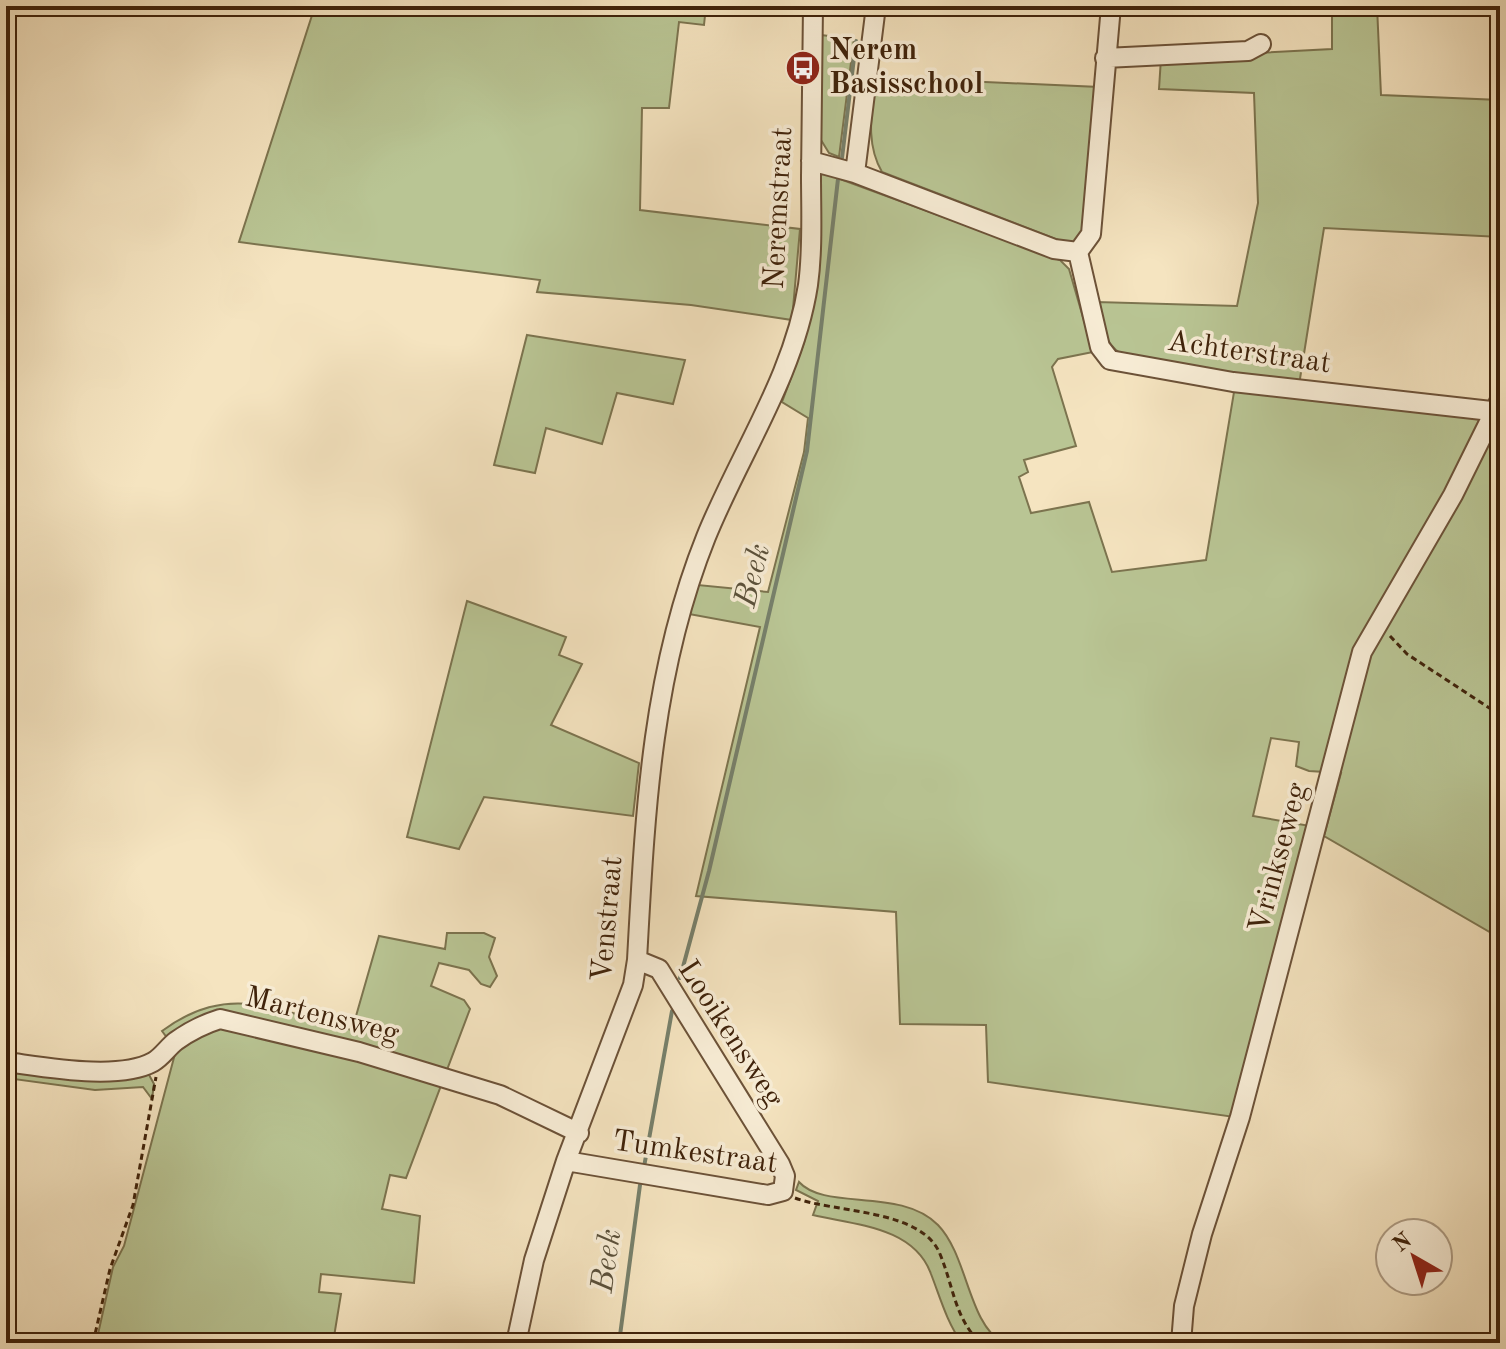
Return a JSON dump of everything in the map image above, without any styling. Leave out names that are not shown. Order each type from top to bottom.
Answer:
[{"type":"street","name":"Neremstraat","points":[[706,537],[777,389],[794,342],[808,284],[813,6]]},
{"type":"street","points":[[855,173],[876,6]]},
{"type":"street","points":[[811,161],[855,173],[1054,249],[1078,252],[1091,234],[1111,6]]},
{"type":"street","points":[[1105,58],[1248,51],[1261,44]]},
{"type":"street","name":"Achterstraat","points":[[1078,252],[1100,347],[1110,360],[1233,382],[1498,408]]},
{"type":"street","name":"Vrinkseweg","points":[[1181,1343],[1184,1306],[1202,1234],[1240,1117],[1362,652],[1453,495],[1498,408]]},
{"type":"street","name":"Venstraat","points":[[516,1343],[534,1260],[566,1161],[627,1006],[637,960],[646,799],[656,714],[673,634],[706,537]]},
{"type":"street","name":"Looikensweg","points":[[637,960],[659,969],[780,1164],[785,1176],[783,1191]]},
{"type":"street","name":"Martensweg","points":[[6,1062],[71,1070],[133,1069],[154,1061],[202,1025],[220,1019],[359,1052],[500,1095],[579,1133]]},
{"type":"street","name":"Tumkestraat","points":[[566,1161],[768,1195],[783,1191]]},
{"type":"path","points":[[1378,623],[1407,654],[1500,715]]},
{"type":"path","points":[[93,1343],[110,1269],[133,1205],[157,1081],[154,1061]]},
{"type":"path","name":"Tumkestraat","points":[[783,1191],[797,1200],[902,1221],[922,1233],[939,1250],[964,1326],[980,1343]]},
{"type":"green space","points":[[315,6],[706,6],[704,25],[679,22],[669,108],[642,108],[640,210],[800,229],[792,320],[691,305],[537,292],[540,280],[239,242]]},
{"type":"green space","points":[[1332,6],[1377,6],[1381,95],[1500,100],[1500,237],[1324,228],[1299,385],[1127,357],[1113,347],[1105,334],[1097,302],[1237,306],[1258,203],[1254,93],[1159,89],[1161,58],[1332,49]]},
{"type":"green space","points":[[821,35],[854,39],[839,157],[829,153],[821,140]]},
{"type":"green space","points":[[875,77],[1099,87],[1084,231],[1076,242],[1061,241],[882,172],[873,150],[872,138]]},
{"type":"green space","points":[[821,172],[1060,260],[1069,269],[1093,352],[1058,359],[1052,367],[1076,446],[1024,460],[1028,472],[1019,477],[1031,513],[1089,502],[1112,572],[1206,560],[1235,386],[1500,421],[1500,938],[1324,836],[1341,773],[1309,771],[1296,766],[1299,742],[1271,738],[1253,816],[1310,826],[1234,1117],[988,1082],[986,1025],[900,1024],[896,912],[696,896],[760,627],[689,614],[698,585],[768,592],[804,452],[808,418],[782,402],[804,343],[813,297]]},
{"type":"green space","points":[[527,335],[685,360],[673,404],[617,393],[602,444],[546,428],[535,473],[494,465]]},
{"type":"green space","points":[[467,601],[566,637],[559,655],[582,664],[551,725],[639,763],[633,816],[484,797],[459,849],[407,837]]},
{"type":"green space","points":[[447,933],[484,933],[495,938],[489,957],[497,976],[490,987],[481,984],[469,970],[439,963],[431,986],[464,1000],[470,1009],[406,1178],[390,1175],[382,1209],[420,1216],[414,1283],[321,1274],[319,1292],[341,1294],[333,1343],[96,1343],[113,1267],[124,1246],[176,1050],[162,1031],[186,1016],[210,1007],[232,1004],[277,1009],[352,1030],[379,936],[445,949]]},
{"type":"green space","points":[[6,1069],[148,1073],[154,1084],[152,1099],[143,1087],[95,1090],[6,1078]]},
{"type":"green space","points":[[799,1182],[811,1191],[826,1196],[904,1206],[922,1213],[938,1225],[956,1254],[982,1320],[1003,1343],[962,1343],[923,1258],[911,1246],[882,1231],[813,1215],[818,1201],[796,1190]]},
{"type":"green space","points":[[626,1334],[751,1343],[625,1343]]},
{"type":"waterway","name":"Beek","points":[[842,158],[856,41]]},
{"type":"waterway","name":"Beek","points":[[680,978],[709,871],[807,451],[838,179]]},
{"type":"waterway","name":"Beek","points":[[644,1167],[672,1011]]},
{"type":"waterway","name":"Beek","points":[[619,1343],[640,1185]]},
{"type":"place","name":"Nerem Basisschool","points":[[803,68]]}]
